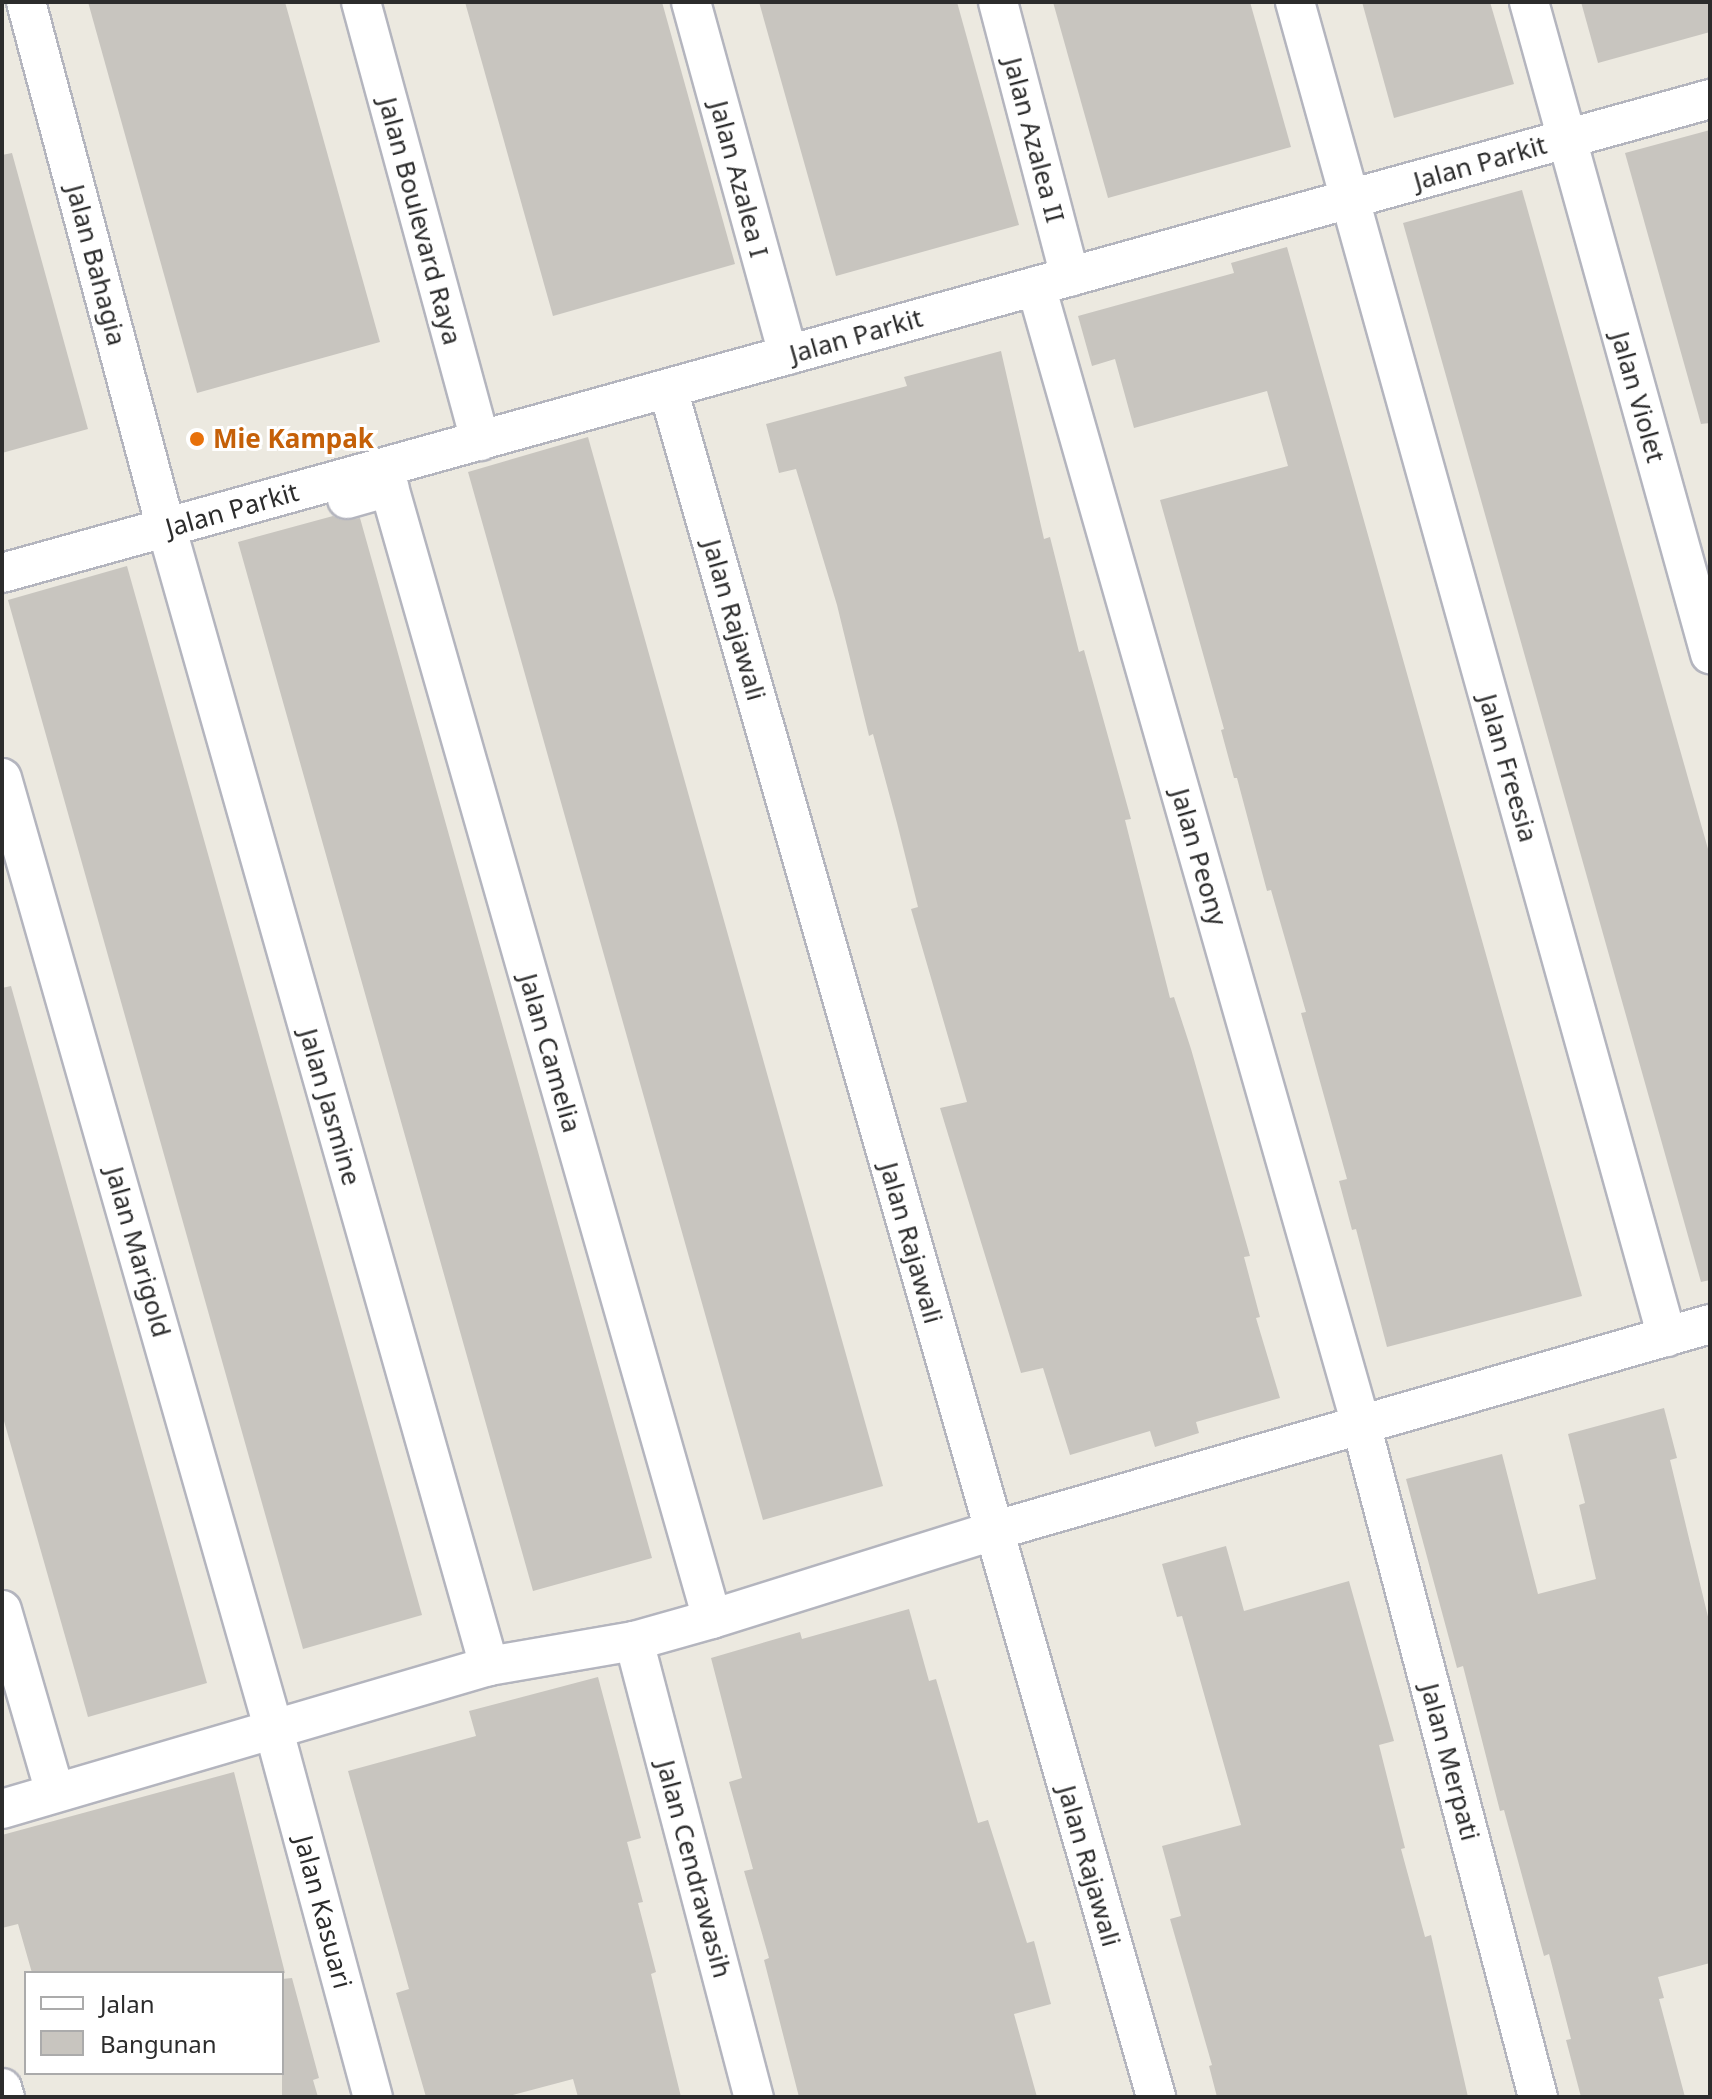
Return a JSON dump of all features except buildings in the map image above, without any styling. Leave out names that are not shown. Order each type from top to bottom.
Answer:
[{"type":"street","name":"Jalan Bahagia","points":[[26,2],[169,538]]},
{"type":"street","name":"Jalan Boulevard Raya","points":[[361,2],[480,441]]},
{"type":"street","name":"Jalan Azalea I","points":[[691,2],[788,355]]},
{"type":"street","name":"Jalan Azalea II","points":[[998,2],[1053,282]]},
{"type":"street","name":"Jalan Freesia","points":[[1295,2],[1349,200],[1697,1336]]},
{"type":"street","name":"Jalan Violet","points":[[1529,2],[1710,654]]},
{"type":"street","name":"Jalan Parkit","points":[[2,573],[169,538],[480,441],[1710,99]]},
{"type":"street","name":"Jalan Peony","points":[[1053,282],[1362,1428]]},
{"type":"street","name":"Jalan Rajawali","points":[[668,389],[1156,2097]]},
{"type":"street","name":"Jalan Camelia","points":[[169,538],[389,487],[712,1619]]},
{"type":"street","points":[[2,594],[169,538]]},
{"type":"street","name":"Jalan Jasmine","points":[[169,538],[489,1666]]},
{"type":"street","name":"Jalan Marigold","points":[[2,778],[273,1727]]},
{"type":"street","points":[[2,1809],[489,1666],[634,1641],[993,1531],[1697,1336]]},
{"type":"street","name":"Jalan Merpati","points":[[1362,1428],[1538,2097]]},
{"type":"street","points":[[2,1610],[55,1792]]},
{"type":"street","name":"Jalan Cendrawasih","points":[[634,1641],[754,2097]]},
{"type":"street","name":"Jalan Kasuari","points":[[273,1727],[373,2097]]},
{"type":"street","points":[[2,2088],[5,2097]]},
{"type":"place","name":"Mie Kampak","points":[[197,439]]}]
